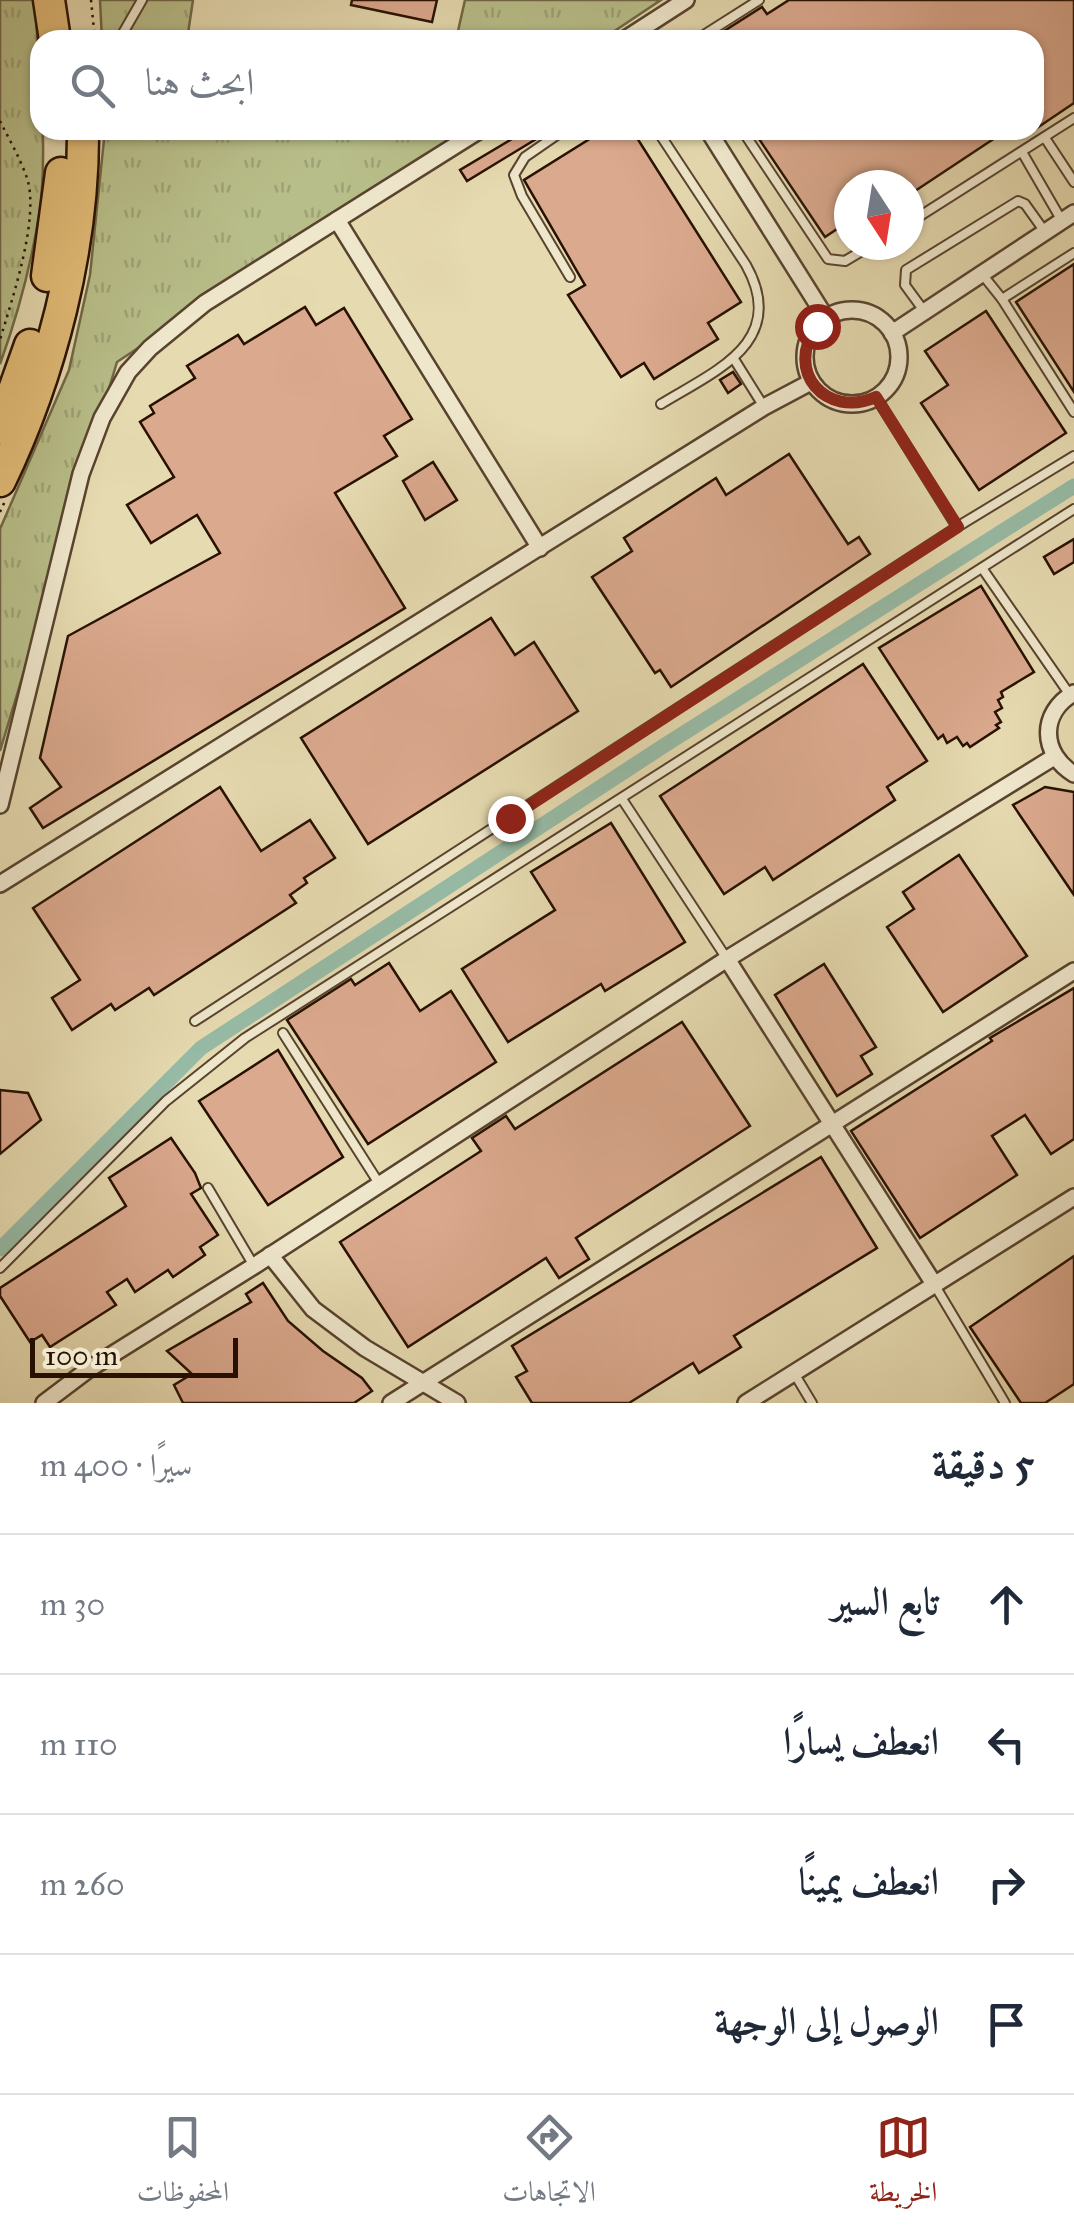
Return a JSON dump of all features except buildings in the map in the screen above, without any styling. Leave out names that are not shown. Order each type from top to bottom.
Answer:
[{"type":"highway","points":[[49,0],[54,30]]},
{"type":"highway","points":[[68,0],[72,30]]},
{"type":"highway","points":[[0,429],[40,306],[60,183],[62,140]]},
{"type":"highway","points":[[0,481],[35,401],[66,281],[80,189],[82,140]]},
{"type":"street","points":[[652,30],[686,0]]},
{"type":"street","points":[[0,805],[81,474],[128,372],[176,325],[464,140]]},
{"type":"street","points":[[714,140],[826,318]]},
{"type":"street","points":[[892,333],[1068,217]]},
{"type":"street","points":[[337,220],[540,548]]},
{"type":"street","points":[[857,310],[877,318],[892,333],[898,361],[895,375],[876,397],[848,404],[833,400],[811,382],[806,370],[806,346],[810,335],[826,318],[857,310]]},
{"type":"street","points":[[0,884],[764,407],[811,382]]},
{"type":"street","points":[[1072,694],[1051,716],[1048,744],[1054,757],[1074,774]]},
{"type":"street","points":[[44,1403],[89,1369],[270,1256],[727,958],[1054,757]]},
{"type":"street","points":[[727,958],[934,1284]]},
{"type":"street","points":[[392,1403],[1074,971]]},
{"type":"street","points":[[746,1403],[1074,1197]]},
{"type":"street","points":[[270,1256],[313,1309],[365,1348],[457,1403]]},
{"type":"lane","points":[[125,30],[142,0]]},
{"type":"lane","points":[[712,30],[759,0]]},
{"type":"lane","points":[[1074,118],[1044,138],[1074,182]]},
{"type":"lane","points":[[549,140],[525,156],[514,174],[522,196],[570,276]]},
{"type":"lane","points":[[661,404],[734,359],[750,342],[758,321],[755,282],[663,140]]},
{"type":"lane","points":[[749,140],[828,260],[834,260]]},
{"type":"lane","points":[[924,214],[1041,140]]},
{"type":"lane","points":[[1022,152],[1068,217]]},
{"type":"lane","points":[[924,312],[905,285],[906,270],[1018,201],[1025,204],[1045,232]]},
{"type":"lane","points":[[1002,299],[1074,253]]},
{"type":"lane","points":[[981,272],[1074,412]]},
{"type":"lane","points":[[734,359],[764,407]]},
{"type":"lane","points":[[876,397],[958,527]]},
{"type":"lane","points":[[195,1021],[1074,456]]},
{"type":"lane","points":[[0,1268],[166,1101],[245,1038],[1074,509]]},
{"type":"lane","points":[[982,568],[1072,694]]},
{"type":"lane","points":[[622,800],[727,958]]},
{"type":"lane","points":[[282,1033],[380,1185]]},
{"type":"lane","points":[[208,1188],[254,1266]]},
{"type":"lane","points":[[934,1284],[1005,1403]]},
{"type":"lane","points":[[794,1373],[812,1403]]},
{"type":"path","points":[[91,0],[94,30]]},
{"type":"path","points":[[0,120],[27,179],[30,202],[20,274],[0,340]]},
{"type":"green space","points":[[0,0],[35,0],[37,30],[30,30],[30,140],[43,140],[42,190],[32,253],[0,364]]},
{"type":"green space","points":[[100,0],[193,0],[188,30],[102,30]]},
{"type":"green space","points":[[465,0],[661,0],[616,30],[458,30]]},
{"type":"green space","points":[[104,140],[451,140],[117,362],[0,751],[0,529],[69,370],[90,275]]},
{"type":"waterway","points":[[0,1249],[201,1048],[665,745],[1074,486]]},
{"type":"route","points":[[510,818],[958,527],[876,397],[848,404],[821,393],[811,382],[804,358],[810,335],[817,326]]}]
